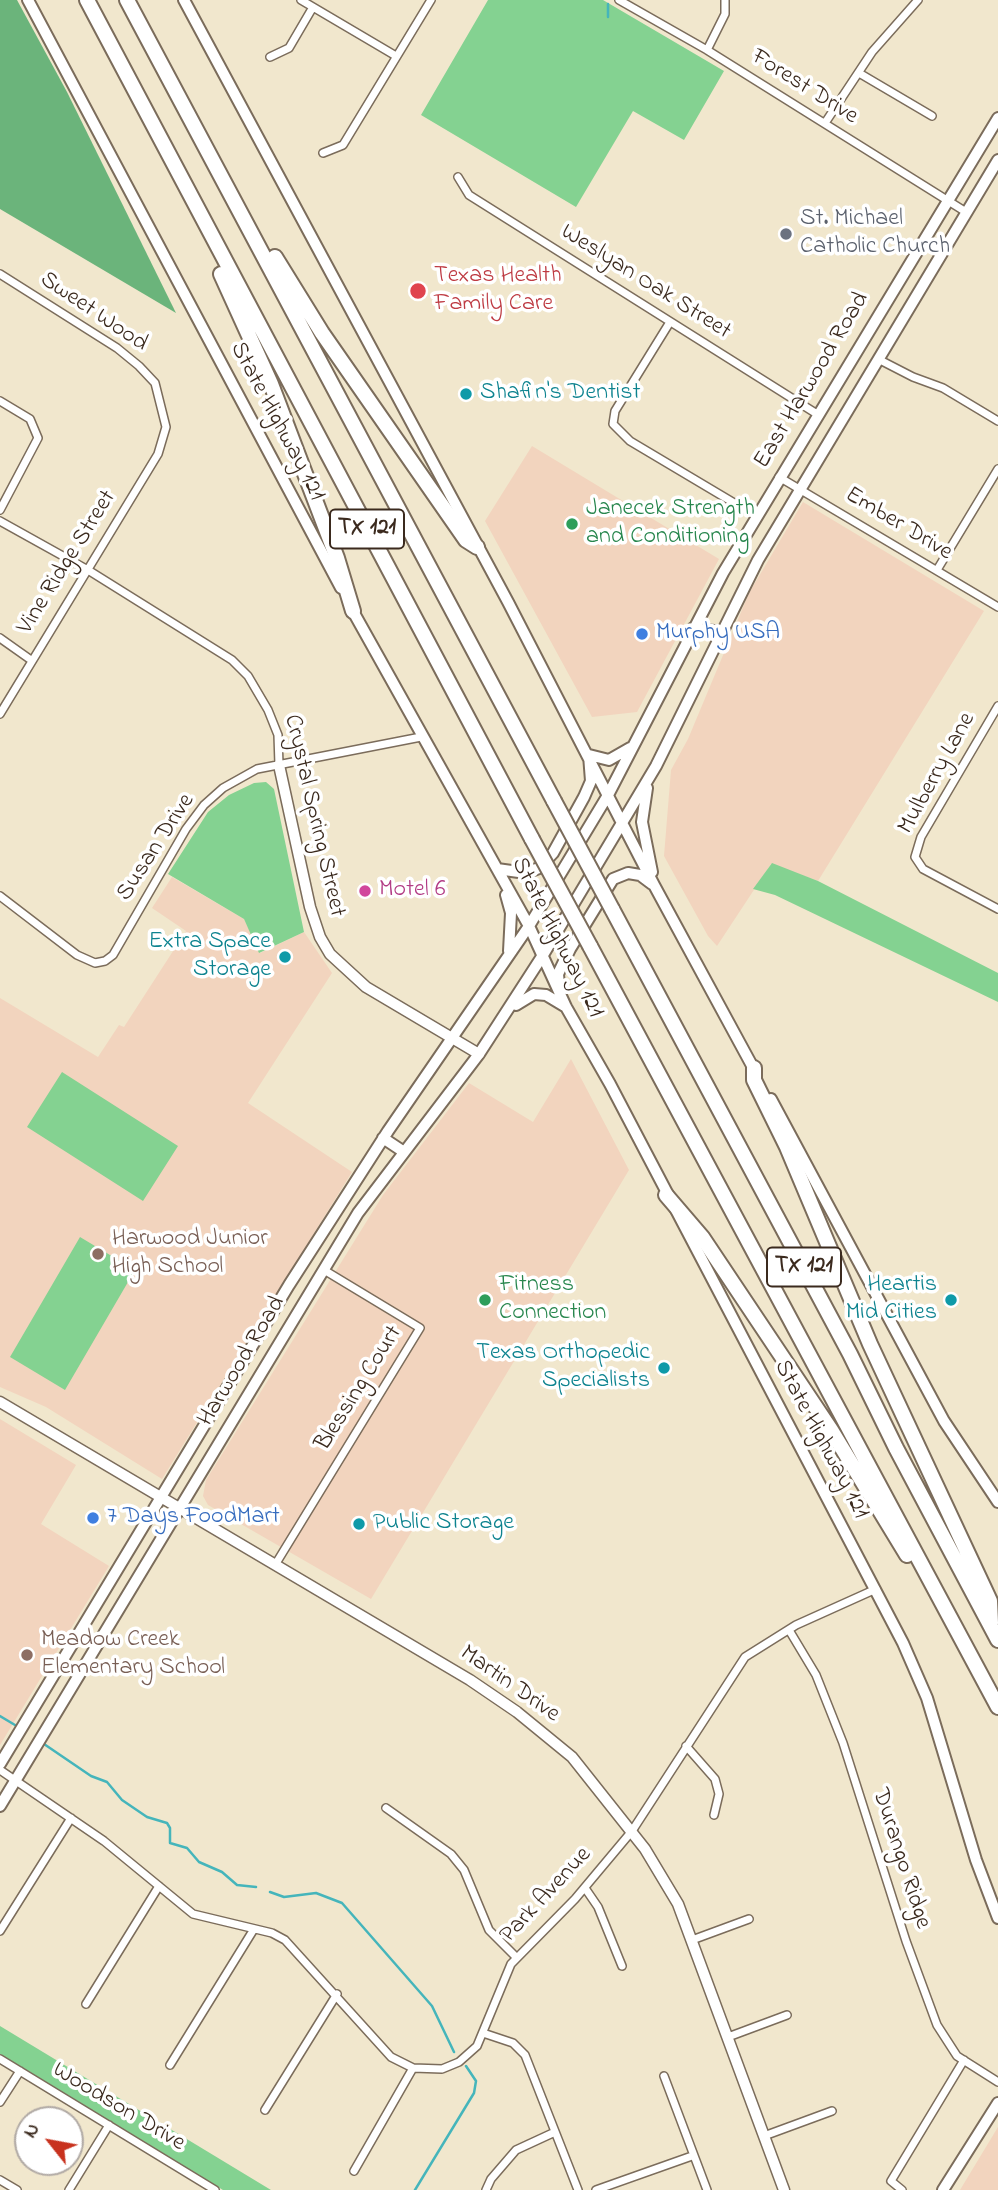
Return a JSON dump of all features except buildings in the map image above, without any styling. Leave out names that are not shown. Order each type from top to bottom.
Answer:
[{"type":"highway","name":"TX 121","points":[[87,0],[532,839],[998,1707]]},
{"type":"highway","name":"TX 121","points":[[127,0],[850,1354],[896,1448],[995,1634]]},
{"type":"highway","points":[[243,214],[263,239],[322,333],[466,540],[477,547]]},
{"type":"highway","points":[[202,220],[211,251],[276,397],[337,558],[353,611]]},
{"type":"highway","points":[[754,1068],[754,1080],[787,1147],[870,1344],[990,1601],[995,1634]]},
{"type":"highway","points":[[666,1195],[702,1237],[823,1419],[920,1577],[937,1590]]},
{"type":"main road","name":"State Highway 121","points":[[28,0],[421,737],[529,926],[566,1007],[610,1084],[666,1195],[876,1589],[927,1698],[976,1860],[998,1918]]},
{"type":"main road","points":[[184,0],[589,755],[654,885],[944,1421],[998,1502]]},
{"type":"main road","name":"East Harwood Road","points":[[529,926],[608,795],[630,748],[667,684],[693,628],[756,516],[998,118]]},
{"type":"main road","name":"East Harwood Road","points":[[543,955],[656,766],[720,632],[758,560],[998,160]]},
{"type":"main road","points":[[909,264],[928,277]]},
{"type":"main road","points":[[858,347],[878,359]]},
{"type":"main road","points":[[817,414],[838,426]]},
{"type":"main road","points":[[693,628],[720,632]]},
{"type":"main road","points":[[589,755],[609,760],[630,748]]},
{"type":"main road","points":[[509,955],[512,913],[497,869],[526,873],[538,868],[553,853],[591,781],[589,755]]},
{"type":"main road","points":[[654,885],[642,822],[643,798],[656,766]]},
{"type":"main road","points":[[566,1007],[558,974],[613,879],[628,873],[640,875],[654,885]]},
{"type":"main road","name":"Harwood Road","points":[[0,1764],[306,1259],[383,1138],[453,1041],[529,926]]},
{"type":"main road","name":"Harwood Road","points":[[0,1806],[358,1213],[479,1054],[543,955]]},
{"type":"main road","points":[[502,1019],[523,998],[534,994],[546,995],[566,1007]]},
{"type":"main road","points":[[383,1138],[404,1152]]},
{"type":"main road","points":[[306,1259],[324,1270]]},
{"type":"main road","points":[[239,1369],[254,1385]]},
{"type":"main road","points":[[103,1593],[121,1604]]},
{"type":"main road","points":[[943,2190],[998,2103]]},
{"type":"street","points":[[302,0],[396,56]]},
{"type":"street","points":[[323,153],[343,145],[431,0]]},
{"type":"street","name":"Forest Drive","points":[[619,0],[707,50],[966,212]]},
{"type":"street","points":[[707,50],[725,14],[725,0]]},
{"type":"street","points":[[824,123],[872,52],[919,0]]},
{"type":"street","points":[[270,57],[289,48],[313,7]]},
{"type":"street","points":[[859,73],[932,116]]},
{"type":"street","name":"Weslyan Oak Street","points":[[458,177],[469,195],[817,414]]},
{"type":"street","name":"Sweet Wood","points":[[0,274],[117,348],[139,366],[155,383],[162,403],[164,431]]},
{"type":"street","points":[[670,322],[615,411],[613,424],[629,441],[756,516]]},
{"type":"street","points":[[878,359],[913,377],[943,388],[998,421]]},
{"type":"street","points":[[0,401],[30,419],[38,438],[0,510]]},
{"type":"street","name":"Vine Ridge Street","points":[[0,714],[158,454],[164,431]]},
{"type":"street","points":[[937,570],[998,469]]},
{"type":"street","name":"Ember Drive","points":[[779,477],[998,607]]},
{"type":"street","name":"Crystal Spring Street","points":[[0,521],[88,570],[215,647],[248,676],[278,735],[279,765],[310,907],[320,937],[331,954],[366,987],[479,1054]]},
{"type":"street","points":[[0,638],[31,660]]},
{"type":"street","name":"Mulberry Lane","points":[[998,706],[920,837],[916,861],[923,869],[998,909]]},
{"type":"street","name":"Susan Drive","points":[[0,896],[77,955],[95,963],[105,961],[113,955],[186,829],[204,805],[223,788],[245,776],[279,765],[421,737]]},
{"type":"street","name":"Blessing Court","points":[[275,1565],[420,1328],[324,1270]]},
{"type":"street","name":"Martin Drive","points":[[0,1402],[407,1642],[517,1712],[572,1757],[632,1831],[671,1891],[692,1940],[784,2190]]},
{"type":"street","name":"Park Avenue","points":[[413,2068],[433,2070],[459,2062],[473,2051],[484,2033],[507,1971],[516,1957],[585,1888],[632,1831],[745,1657],[789,1630],[876,1589]]},
{"type":"street","name":"Durango Ridge","points":[[789,1630],[816,1675],[843,1743],[906,1941],[937,2025],[957,2056],[998,2082]]},
{"type":"street","points":[[686,1746],[715,1779],[719,1794],[715,1815]]},
{"type":"street","points":[[0,1770],[104,1840],[198,1917],[254,1929],[278,1936],[291,1944],[391,2057],[413,2068],[354,2171]]},
{"type":"street","points":[[386,1808],[451,1854],[464,1870],[489,1930],[516,1957]]},
{"type":"street","points":[[0,1931],[71,1818]]},
{"type":"street","points":[[86,2004],[159,1886]]},
{"type":"street","points":[[585,1888],[598,1907],[622,1966]]},
{"type":"street","points":[[692,1940],[749,1919]]},
{"type":"street","points":[[170,2064],[254,1929]]},
{"type":"street","points":[[265,2110],[337,1994]]},
{"type":"street","points":[[728,2037],[788,2015]]},
{"type":"street","points":[[484,2033],[513,2043],[525,2055],[578,2190]]},
{"type":"street","name":"Woodson Drive","points":[[0,2059],[215,2190]]},
{"type":"street","points":[[902,2190],[891,2181],[964,2060]]},
{"type":"street","points":[[0,2102],[20,2071]]},
{"type":"street","points":[[664,2076],[707,2190]]},
{"type":"street","points":[[764,2136],[832,2111]]},
{"type":"street","points":[[69,2190],[109,2125]]},
{"type":"street","points":[[486,2190],[491,2179],[516,2150],[555,2132]]},
{"type":"street","points":[[596,2190],[692,2156]]},
{"type":"street","points":[[0,2180],[17,2190]]},
{"type":"shaded area","points":[[532,446],[719,559],[637,712],[592,717],[485,521]]},
{"type":"shaded area","points":[[803,502],[984,611],[818,881],[771,864],[717,946],[708,936],[664,856],[671,770],[688,739],[749,593]]},
{"type":"shaded area","points":[[172,877],[244,919],[260,953],[304,932],[332,973],[248,1103],[352,1172],[162,1479],[46,1407],[0,1387],[0,998],[98,1057],[119,1025],[124,1027],[186,931],[152,908]]},
{"type":"shaded area","points":[[571,1059],[629,1170],[371,1599],[208,1505],[203,1496],[206,1480],[383,1195],[469,1083],[533,1122]]},
{"type":"shaded area","name":"Meadow Creek Elementary School","points":[[0,1419],[76,1465],[41,1524],[109,1566],[0,1745]]},
{"type":"shaded area","points":[[998,2127],[998,2190],[960,2190]]},
{"type":"green space","points":[[0,0],[17,0],[67,92],[176,313],[0,209]]},
{"type":"green space","points":[[488,0],[603,0],[724,71],[684,140],[633,111],[576,207],[421,115]]},
{"type":"green space","points":[[266,782],[274,789],[304,932],[259,953],[244,919],[168,874],[208,812],[229,795],[254,783]]},
{"type":"green space","points":[[772,863],[818,881],[998,973],[998,1002],[775,895],[753,889]]},
{"type":"green space","points":[[62,1072],[178,1146],[143,1201],[27,1127]]},
{"type":"green space","points":[[80,1237],[135,1270],[65,1390],[10,1357]]},
{"type":"green space","points":[[0,2026],[271,2190],[223,2190],[0,2054]]},
{"type":"waterway","points":[[608,4],[608,17]]},
{"type":"waterway","points":[[0,1716],[15,1725]]},
{"type":"waterway","points":[[44,1744],[91,1776],[107,1782],[122,1800],[147,1817],[167,1823],[170,1828],[170,1843],[187,1848],[199,1862],[222,1872],[237,1885],[256,1887]]},
{"type":"waterway","points":[[270,1892],[284,1897],[316,1893],[342,1903],[432,2006],[454,2052]]},
{"type":"waterway","points":[[415,2190],[474,2093],[476,2081],[466,2066]]},
{"type":"place","name":"St. Michael Catholic Church","points":[[786,234]]},
{"type":"place","name":"Texas Health Family Care","points":[[418,291]]},
{"type":"place","name":"Shafin's Dentist","points":[[466,394]]},
{"type":"place","name":"Janecek Strength and Conditioning","points":[[572,524]]},
{"type":"place","name":"Murphy USA","points":[[642,634]]},
{"type":"place","name":"Motel 6","points":[[365,891]]},
{"type":"place","name":"Extra Space Storage","points":[[285,957]]},
{"type":"place","name":"Harwood Junior High School","points":[[98,1254]]},
{"type":"place","name":"Fitness Connection","points":[[485,1300]]},
{"type":"place","name":"Heartis Mid Cities","points":[[951,1300]]},
{"type":"place","name":"Texas Orthopedic Specialists","points":[[664,1368]]},
{"type":"place","name":"7 Days FoodMart","points":[[93,1518]]},
{"type":"place","name":"Public Storage","points":[[359,1524]]},
{"type":"place","name":"Meadow Creek Elementary School","points":[[27,1655]]}]
